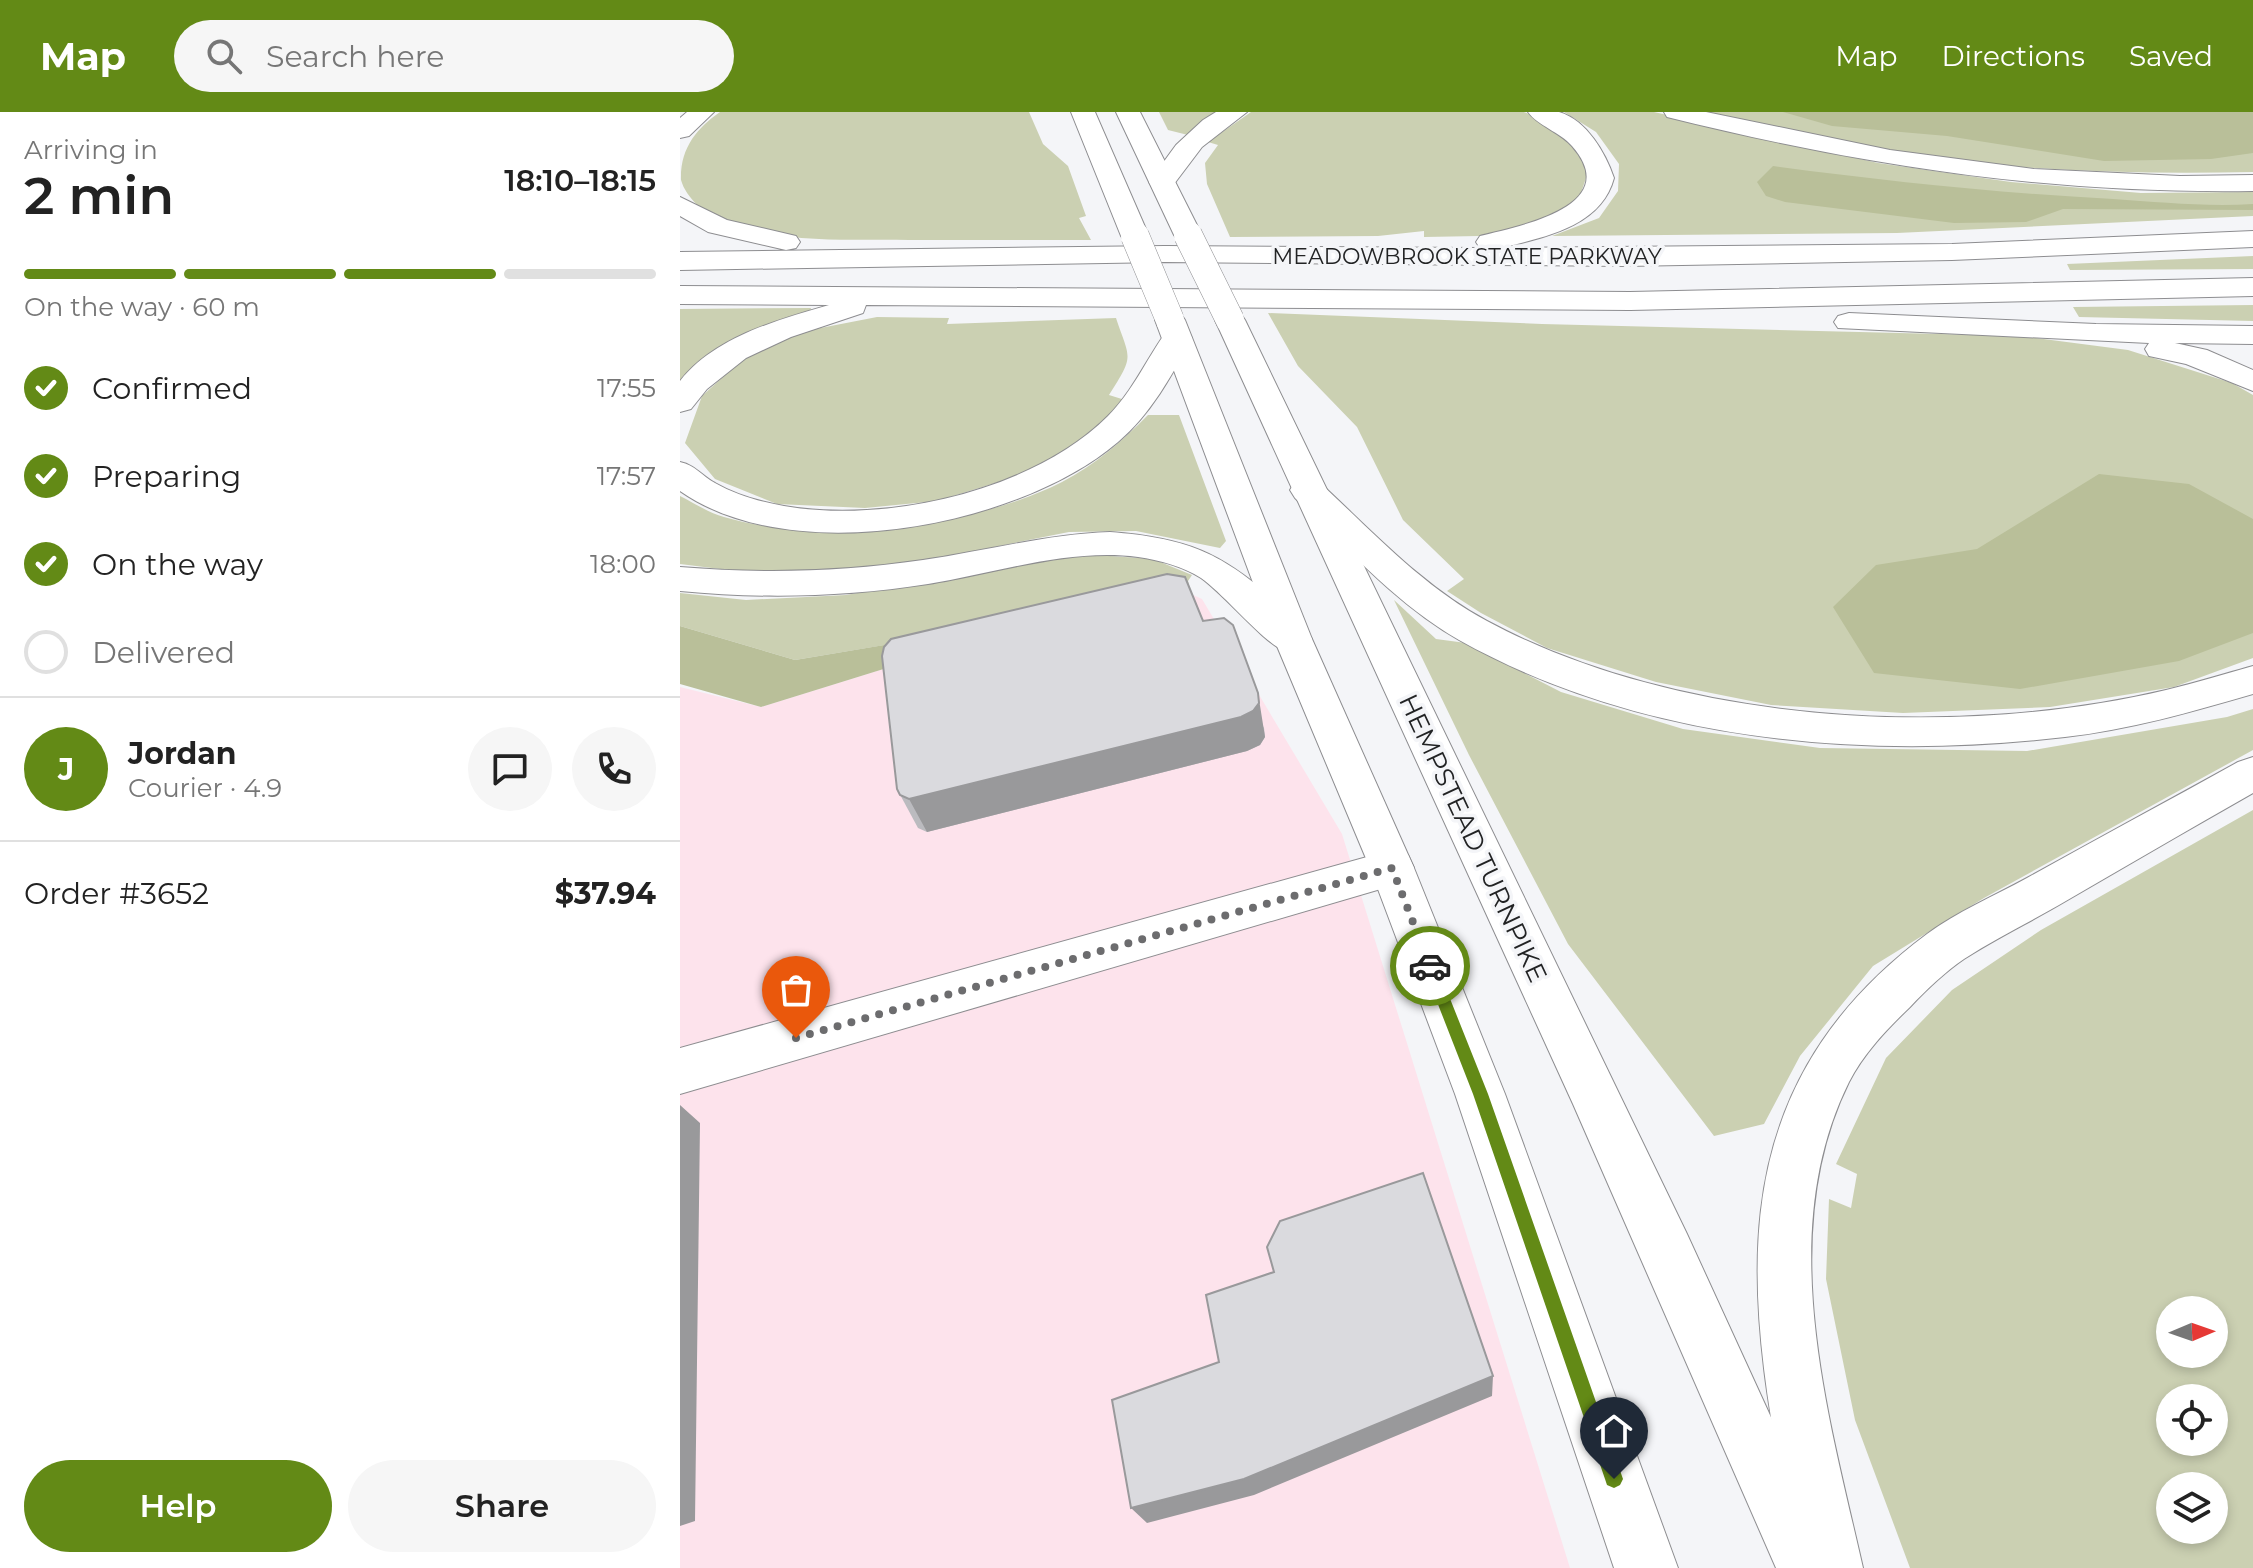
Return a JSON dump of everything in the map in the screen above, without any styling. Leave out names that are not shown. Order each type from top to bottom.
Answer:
[{"type":"main road","points":[[680,131],[702,112]]},
{"type":"main road","points":[[1083,112],[1173,329],[1293,639],[1392,868],[1480,1094],[1646,1568]]},
{"type":"main road","name":"HEMPSTEAD TURNPIKE","points":[[1128,112],[1230,320],[1307,490],[1703,1327],[1808,1568]]},
{"type":"main road","points":[[1162,182],[1189,143],[1207,127],[1235,112]]},
{"type":"main road","points":[[1436,256],[1536,230],[1568,218],[1596,195],[1600,183],[1599,167],[1584,141],[1557,120],[1540,112]]},
{"type":"main road","points":[[1676,112],[1837,149],[1982,173],[2138,184],[2253,183]]},
{"type":"main road","points":[[680,205],[718,226],[745,235],[883,258]]},
{"type":"main road","name":"MEADOWBROOK STATE PARKWAY","points":[[680,261],[1165,254],[1436,256],[1952,252],[2253,239]]},
{"type":"main road","name":"MEADOWBROOK STATE PARKWAY","points":[[680,295],[1630,301],[2253,287]]},
{"type":"main road","points":[[680,402],[692,383],[706,371],[749,343],[887,297]]},
{"type":"main road","points":[[1299,299],[2096,333],[2253,335]]},
{"type":"main road","points":[[680,472],[687,481],[717,498],[769,515],[809,520],[879,520],[930,512],[1006,491],[1054,469],[1094,445],[1140,403],[1173,329]]},
{"type":"main road","points":[[2096,333],[2196,357],[2253,381]]},
{"type":"main road","points":[[1307,490],[1423,596],[1473,631],[1558,671],[1665,704],[1806,727],[1919,732],[2092,721],[2200,698],[2253,680]]},
{"type":"main road","points":[[680,579],[776,586],[851,582],[957,567],[1071,543],[1114,542],[1148,546],[1209,566],[1293,639]]},
{"type":"main road","points":[[1831,1568],[1791,1363],[1785,1283],[1786,1209],[1794,1165],[1813,1104],[1830,1068],[1851,1039],[1901,983],[1946,946],[2253,773]]},
{"type":"main road","points":[[680,1071],[1392,868]]},
{"type":"shaded area","points":[[1191,594],[1202,599],[1342,834],[1570,1568],[680,1568],[680,687],[761,707],[1051,617]]},
{"type":"green space","points":[[720,112],[1029,112],[1043,144],[1068,166],[1086,216],[1079,218],[1091,240],[815,239],[768,234],[723,221],[697,205],[681,180],[683,158],[692,140]]},
{"type":"green space","points":[[1159,112],[1223,112],[1188,135],[1168,130]]},
{"type":"green space","points":[[1251,112],[1524,112],[1563,133],[1577,148],[1589,169],[1579,199],[1544,223],[1479,236],[1424,237],[1424,231],[1378,236],[1230,237],[1207,184],[1205,163],[1218,145],[1208,142]]},
{"type":"green space","points":[[1564,112],[1654,112],[1878,163],[2011,182],[2141,193],[2253,192],[2253,216],[1897,233],[1552,236],[1599,218],[1618,191],[1619,164],[1596,132]]},
{"type":"green space","points":[[1706,112],[2253,112],[2253,172],[2110,172],[2015,167],[1920,157],[1851,146]]},
{"type":"green space","points":[[1783,112],[2253,112],[2253,153],[2211,159],[2104,161],[1947,136],[1832,126]]},
{"type":"green space","points":[[1773,166],[2028,193],[2183,204],[2253,204],[2253,210],[2063,209],[2026,222],[1954,223],[1785,202],[1766,196],[1757,182]]},
{"type":"green space","points":[[2253,256],[2253,269],[2070,270],[2067,264]]},
{"type":"green space","points":[[2253,305],[2253,321],[2079,317],[2073,307]]},
{"type":"green space","points":[[811,308],[809,316],[723,348],[680,381],[680,309]]},
{"type":"green space","points":[[1268,313],[1542,324],[2021,336],[2128,350],[2232,383],[2253,395],[2253,658],[2174,687],[2050,707],[1903,713],[1771,705],[1656,682],[1547,648],[1447,591],[1464,579],[1403,520],[1357,427],[1298,366]]},
{"type":"green space","points":[[877,317],[949,318],[947,324],[1116,318],[1128,357],[1109,395],[1125,400],[1090,437],[1018,476],[937,501],[865,508],[777,504],[715,479],[685,443],[702,396],[746,356],[805,331]]},
{"type":"green space","points":[[1148,415],[1179,415],[1226,541],[1220,548],[1136,531],[1069,532],[899,566],[776,576],[680,564],[680,496],[724,517],[804,530],[895,527],[941,520],[1026,498],[1062,482],[1108,452]]},
{"type":"green space","points":[[2099,474],[2189,484],[2253,519],[2253,633],[2179,661],[2020,689],[1874,673],[1833,607],[1876,565],[1977,549]]},
{"type":"green space","points":[[1082,554],[1153,559],[1192,575],[1188,581],[1191,594],[795,660],[680,626],[680,593],[746,600],[846,595]]},
{"type":"green space","points":[[1394,600],[1436,639],[1466,643],[1561,692],[1683,729],[1820,748],[2027,751],[2227,717],[2253,709],[2253,750],[1984,898],[1873,966],[1800,1056],[1764,1124],[1714,1136],[1568,944],[1469,755]]},
{"type":"green space","points":[[1051,617],[761,707],[680,684],[680,626],[795,660]]},
{"type":"green space","points":[[2253,810],[2253,1568],[1910,1568],[1855,1420],[1826,1279],[1829,1199],[1851,1208],[1857,1174],[1836,1164],[1886,1058],[1952,990],[2041,930]]},
{"type":"building","points":[[1167,574],[1185,577],[1203,621],[1224,618],[1233,625],[1258,693],[1259,703],[1253,711],[1241,717],[909,799],[900,795],[882,656],[884,647],[891,639]]},
{"type":"building","points":[[1423,1173],[1493,1376],[1244,1479],[1131,1508],[1112,1400],[1219,1362],[1206,1295],[1274,1272],[1267,1247],[1280,1221]]},
{"type":"way so far","points":[[796,1038],[1392,868],[1430,966]]},
{"type":"route","points":[[1430,966],[1480,1094],[1614,1479]]}]
